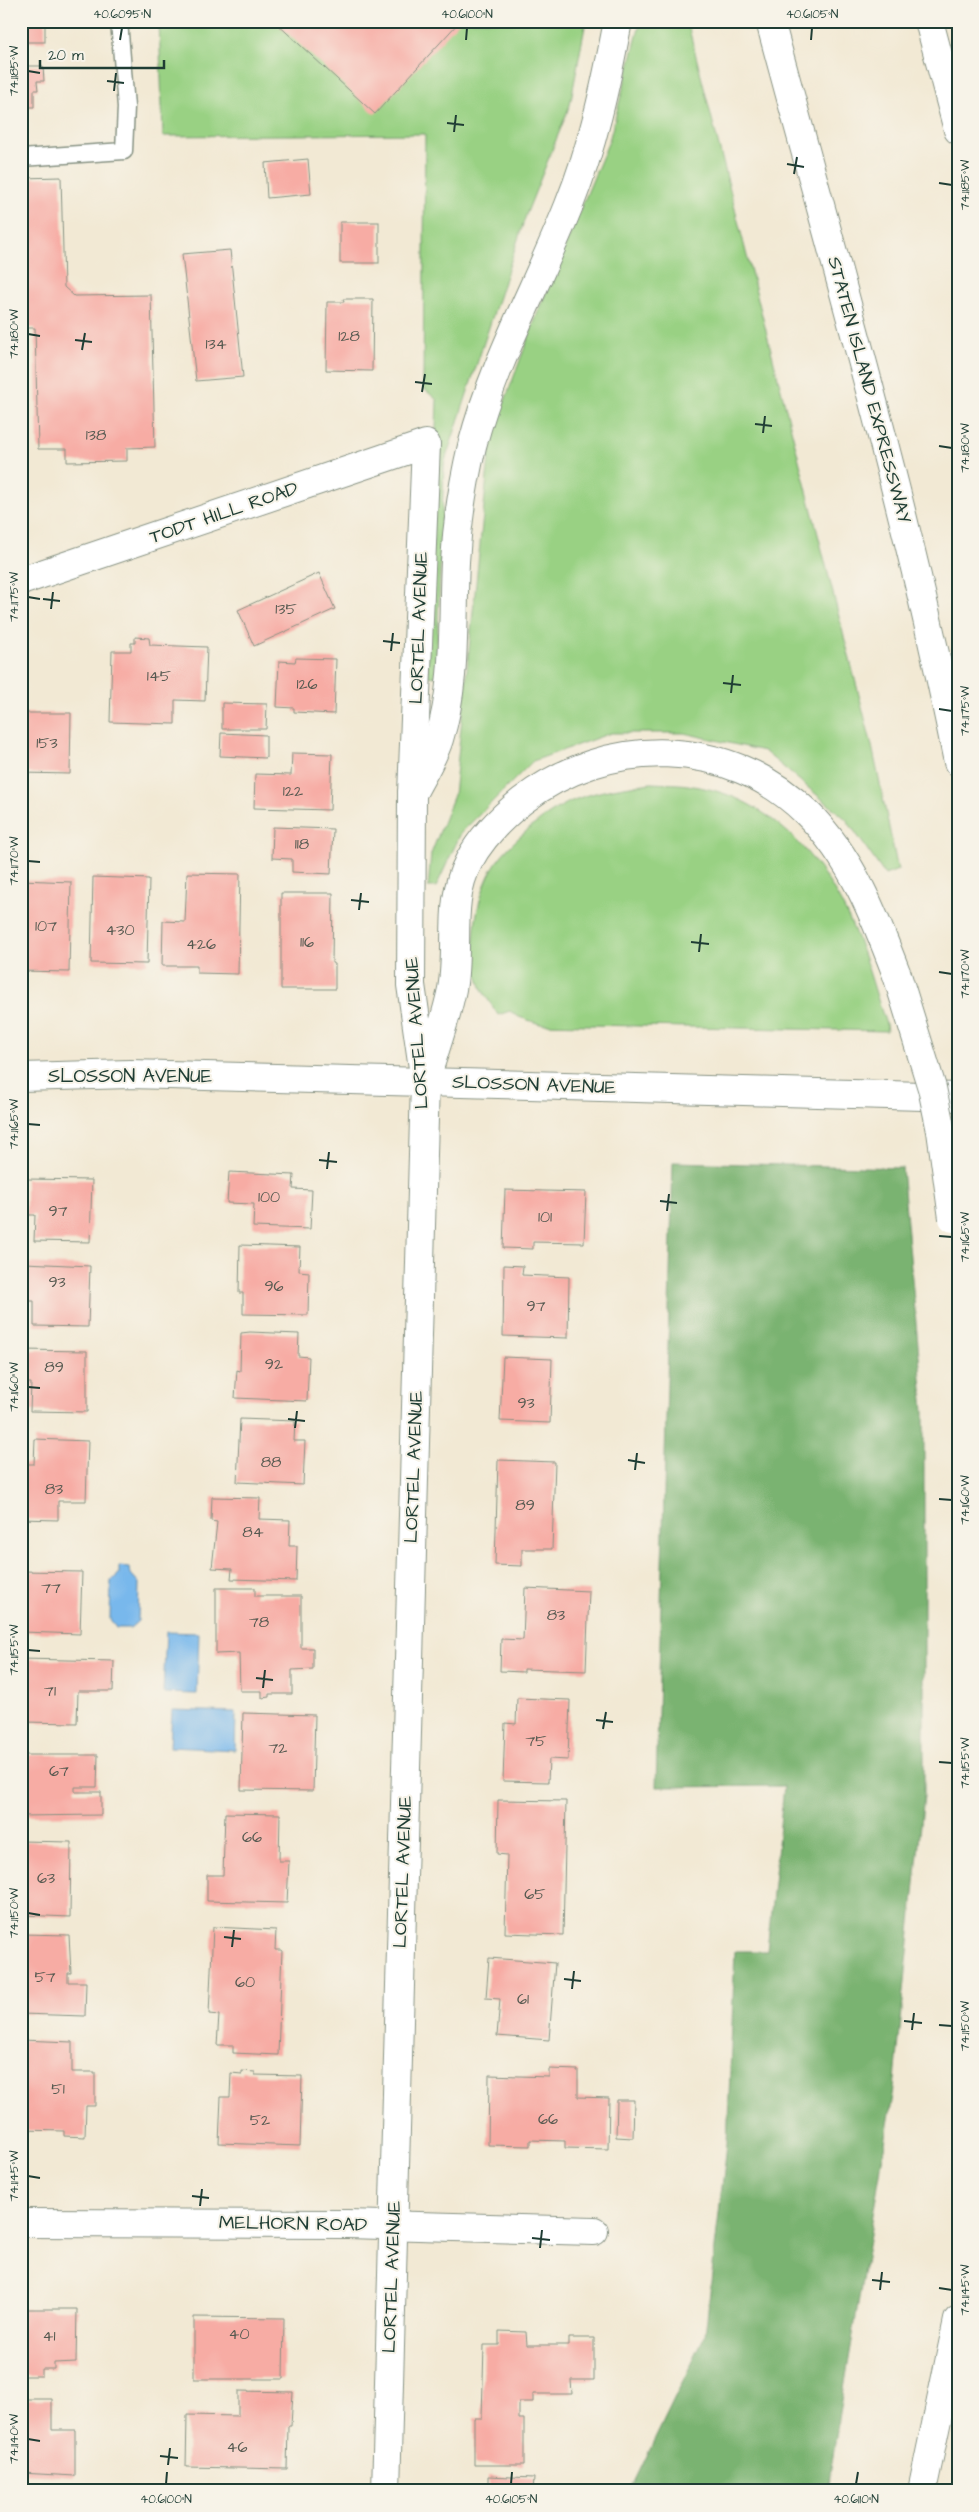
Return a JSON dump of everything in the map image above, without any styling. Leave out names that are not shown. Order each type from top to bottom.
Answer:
[{"type":"main road","points":[[412,794],[438,740],[446,708],[452,673],[455,560],[459,516],[473,444],[501,359],[570,204],[599,110],[618,21]]},
{"type":"main road","name":"STATEN ISLAND EXPRESSWAY","points":[[770,21],[898,496],[933,643],[958,762]]},
{"type":"main road","points":[[929,21],[958,130]]},
{"type":"main road","name":"LORTEL AVENUE","points":[[386,2491],[425,1082],[411,985],[412,794],[426,444]]},
{"type":"main road","name":"TODT HILL ROAD","points":[[21,581],[426,444]]},
{"type":"main road","points":[[425,1082],[452,988],[456,899],[461,879],[469,860],[494,827],[535,791],[557,777],[607,759],[677,752],[698,756],[739,769],[787,795],[807,813],[842,856],[870,909],[897,975],[932,1088],[941,1131],[955,1226]]},
{"type":"main road","name":"SLOSSON AVENUE","points":[[21,1076],[130,1074],[958,1097]]},
{"type":"main road","name":"MELHORN ROAD","points":[[21,2223],[394,2226],[594,2231]]},
{"type":"main road","points":[[922,2491],[958,2320]]},
{"type":"lane","points":[[21,158],[124,151],[126,107],[119,21]]},
{"type":"green space","points":[[159,21],[586,21],[570,105],[526,215],[444,464],[436,677],[427,676],[437,400],[423,388],[425,134],[163,136]]},
{"type":"green space","points":[[641,21],[687,21],[872,746],[898,870],[885,875],[846,819],[764,751],[684,733],[611,733],[533,761],[461,833],[436,887],[428,887],[431,854],[454,795],[491,438],[541,304],[609,141]]},
{"type":"green space","points":[[651,783],[688,785],[721,793],[747,803],[771,818],[792,836],[828,880],[842,904],[863,953],[887,1031],[540,1024],[519,1017],[510,1011],[498,1015],[482,989],[474,957],[476,920],[480,901],[493,868],[502,855],[525,832],[565,804],[602,791]]},
{"type":"green space","points":[[673,1162],[902,1168],[924,1411],[924,1795],[894,2089],[827,2491],[630,2491],[705,2335],[727,2144],[735,1951],[767,1951],[784,1786],[656,1787]]},
{"type":"water","points":[[119,1566],[130,1567],[131,1574],[139,1583],[138,1621],[130,1628],[116,1628],[110,1619],[111,1581],[119,1574]]},
{"type":"water","points":[[166,1632],[199,1633],[197,1694],[163,1693]]},
{"type":"water","points":[[172,1710],[236,1712],[235,1750],[170,1747]]},
{"type":"building","points":[[21,21],[45,21],[45,42],[21,42]]},
{"type":"building","points":[[274,21],[460,21],[375,114]]},
{"type":"building","points":[[21,66],[43,66],[44,81],[37,81],[38,90],[34,90],[34,107],[21,107]]},
{"type":"building","points":[[308,159],[311,194],[267,198],[265,163]]},
{"type":"building","points":[[61,177],[64,287],[74,296],[151,295],[155,447],[127,448],[127,461],[67,462],[67,449],[38,449],[35,328],[21,328],[21,178]]},
{"type":"building","points":[[340,222],[379,222],[379,263],[340,263]]},
{"type":"building","points":[[230,250],[243,377],[196,381],[182,254]]},
{"type":"building","points":[[343,299],[373,299],[372,371],[326,370],[327,302],[344,302]]},
{"type":"building","points":[[319,573],[335,609],[254,646],[238,610]]},
{"type":"building","points":[[135,637],[149,638],[150,645],[207,647],[205,701],[175,700],[175,724],[110,722],[112,651],[131,651],[131,643],[135,643]]},
{"type":"building","points":[[296,658],[336,659],[334,714],[294,712],[294,708],[277,707],[279,661],[295,662]]},
{"type":"building","points":[[222,703],[267,704],[266,729],[222,729]]},
{"type":"building","points":[[23,713],[71,713],[70,774],[22,773]]},
{"type":"building","points":[[221,733],[266,735],[266,758],[220,756]]},
{"type":"building","points":[[292,753],[332,754],[330,810],[254,808],[255,774],[291,775]]},
{"type":"building","points":[[273,827],[333,829],[331,874],[292,872],[292,859],[272,858]]},
{"type":"building","points":[[187,873],[240,874],[238,974],[197,973],[197,966],[162,966],[163,921],[185,922]]},
{"type":"building","points":[[93,877],[149,879],[147,964],[91,963]]},
{"type":"building","points":[[21,880],[71,882],[69,972],[21,971]]},
{"type":"building","points":[[281,893],[333,893],[332,963],[335,964],[335,989],[281,989]]},
{"type":"building","points":[[229,1172],[294,1175],[293,1189],[312,1190],[310,1229],[253,1227],[254,1204],[227,1203]]},
{"type":"building","points":[[26,1179],[92,1180],[90,1242],[34,1241],[35,1215],[26,1215]]},
{"type":"building","points":[[505,1190],[586,1192],[584,1243],[533,1242],[533,1249],[503,1248]]},
{"type":"building","points":[[240,1245],[300,1247],[299,1271],[309,1272],[308,1315],[243,1314],[243,1293],[239,1293]]},
{"type":"building","points":[[25,1263],[90,1266],[88,1327],[34,1326],[34,1301],[25,1301]]},
{"type":"building","points":[[504,1265],[523,1266],[522,1275],[569,1277],[568,1338],[503,1336]]},
{"type":"building","points":[[241,1333],[299,1334],[298,1356],[309,1357],[307,1401],[235,1398],[237,1370],[240,1371]]},
{"type":"building","points":[[21,1350],[87,1351],[87,1412],[30,1411],[31,1383],[21,1383]]},
{"type":"building","points":[[503,1357],[552,1359],[550,1423],[500,1421]]},
{"type":"building","points":[[240,1419],[295,1421],[294,1441],[305,1441],[303,1485],[237,1482]]},
{"type":"building","points":[[35,1439],[88,1441],[86,1501],[58,1501],[58,1520],[21,1519],[22,1464],[34,1464]]},
{"type":"building","points":[[498,1460],[555,1462],[552,1549],[522,1549],[522,1566],[495,1565]]},
{"type":"building","points":[[212,1497],[260,1498],[259,1519],[290,1520],[289,1546],[297,1546],[296,1581],[231,1579],[232,1569],[212,1568],[217,1522],[211,1521]]},
{"type":"building","points":[[21,1571],[82,1572],[80,1634],[22,1632],[24,1604],[21,1604]]},
{"type":"building","points":[[216,1588],[255,1588],[255,1596],[301,1596],[301,1648],[313,1648],[313,1669],[292,1670],[292,1694],[269,1694],[269,1697],[262,1698],[262,1691],[240,1691],[239,1653],[216,1654]]},
{"type":"building","points":[[525,1588],[589,1591],[586,1671],[524,1669],[524,1672],[500,1671],[501,1639],[523,1640]]},
{"type":"building","points":[[21,1659],[114,1661],[113,1691],[78,1691],[77,1723],[22,1722]]},
{"type":"building","points":[[517,1698],[570,1700],[568,1760],[549,1759],[548,1782],[503,1781],[505,1723],[516,1724]]},
{"type":"building","points":[[243,1713],[315,1715],[313,1791],[241,1790]]},
{"type":"building","points":[[21,1755],[98,1755],[97,1787],[75,1787],[75,1792],[101,1792],[101,1815],[21,1816]]},
{"type":"building","points":[[498,1800],[566,1801],[563,1935],[505,1933],[507,1855],[497,1854]]},
{"type":"building","points":[[225,1813],[280,1814],[279,1861],[289,1861],[287,1903],[207,1901],[207,1875],[223,1875]]},
{"type":"building","points":[[21,1841],[71,1842],[70,1917],[21,1915]]},
{"type":"building","points":[[213,1927],[276,1930],[275,1950],[282,1950],[278,2055],[233,2053],[233,2045],[217,2045],[219,2015],[209,2014]]},
{"type":"building","points":[[21,1934],[69,1935],[71,1973],[68,1973],[68,1982],[86,1982],[85,2016],[21,2014]]},
{"type":"building","points":[[489,1958],[555,1963],[549,2040],[497,2036],[500,1999],[486,1998]]},
{"type":"building","points":[[21,2040],[72,2042],[72,2072],[95,2072],[95,2106],[86,2106],[85,2137],[64,2136],[64,2131],[21,2130]]},
{"type":"building","points":[[549,2069],[578,2070],[578,2097],[609,2098],[608,2149],[565,2148],[565,2141],[530,2140],[530,2146],[488,2145],[489,2075],[549,2077]]},
{"type":"building","points":[[242,2071],[255,2072],[255,2075],[302,2076],[300,2146],[219,2143],[221,2097],[230,2097],[231,2073],[242,2074]]},
{"type":"building","points":[[617,2100],[634,2100],[633,2138],[616,2137]]},
{"type":"building","points":[[21,2309],[77,2309],[76,2362],[54,2363],[54,2369],[42,2369],[42,2376],[21,2376]]},
{"type":"building","points":[[194,2317],[284,2318],[283,2379],[194,2379]]},
{"type":"building","points":[[499,2331],[526,2332],[527,2345],[569,2345],[569,2338],[594,2338],[594,2380],[571,2380],[572,2394],[533,2394],[533,2402],[519,2402],[519,2419],[524,2419],[524,2465],[474,2465],[474,2418],[482,2418],[484,2345],[499,2345]]},
{"type":"building","points":[[238,2391],[293,2392],[291,2426],[288,2426],[287,2469],[186,2467],[187,2415],[238,2416]]},
{"type":"building","points":[[21,2399],[52,2399],[52,2430],[75,2430],[75,2476],[21,2473]]},
{"type":"building","points":[[488,2476],[534,2478],[533,2491],[488,2491]]},
{"type":"building","points":[[187,2488],[288,2489],[288,2491],[187,2491]]}]
